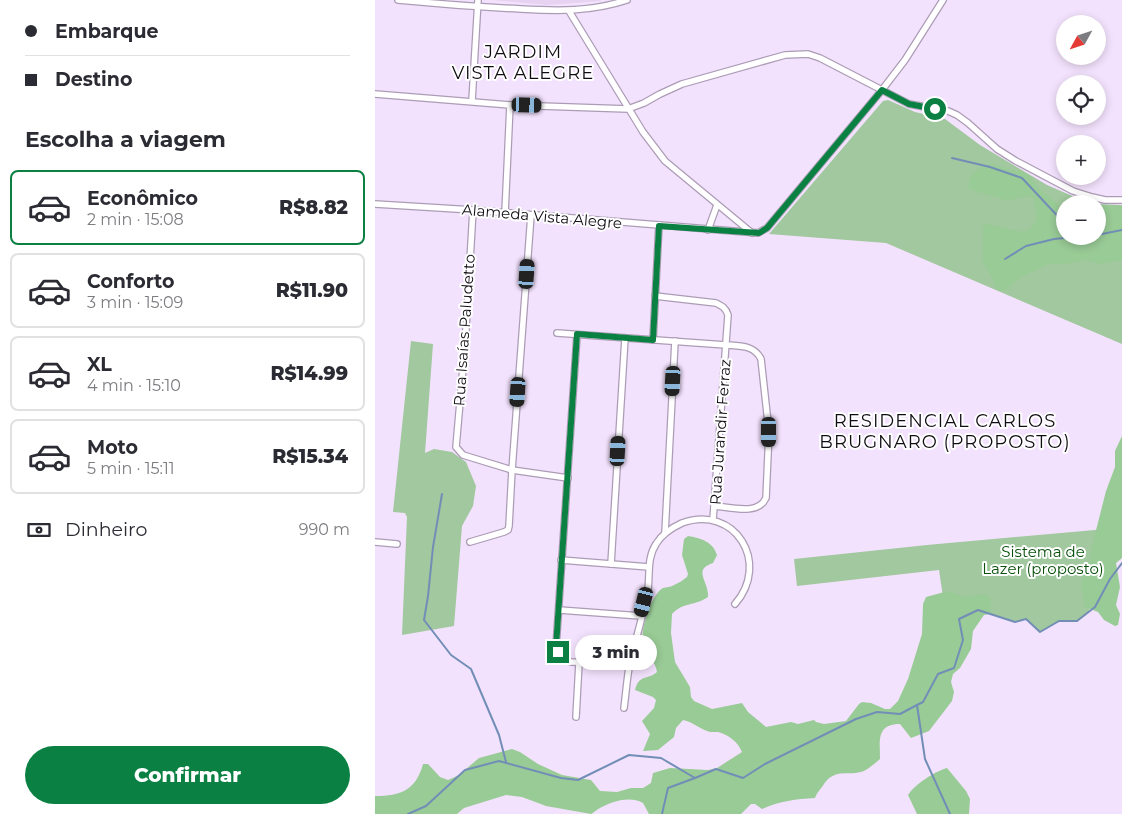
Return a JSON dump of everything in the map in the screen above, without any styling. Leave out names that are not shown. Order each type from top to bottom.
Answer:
[{"type":"street","points":[[399,0],[478,7],[569,11],[600,8],[627,0]]},
{"type":"street","points":[[472,101],[479,0]]},
{"type":"street","points":[[569,11],[628,109],[665,161],[752,233],[759,233],[767,228],[882,90],[905,60],[943,0]]},
{"type":"street","points":[[375,94],[510,105],[628,109],[683,84],[785,55],[808,54],[820,58],[909,104],[948,111],[957,115],[997,149],[1073,191],[1091,198],[1122,200]]},
{"type":"street","points":[[505,213],[510,105]]},
{"type":"street","name":"Alameda Vista Alegre","points":[[375,204],[473,210],[752,233]]},
{"type":"street","points":[[708,230],[717,205]]},
{"type":"street","name":"Rua Isaías Paludetto","points":[[473,210],[465,345],[456,443],[458,450],[463,455],[512,470]]},
{"type":"street","points":[[470,542],[497,535],[508,530],[509,526],[531,215]]},
{"type":"street","points":[[653,340],[659,226]]},
{"type":"street","name":"Rua Jurandir Ferraz","points":[[655,296],[716,303],[727,310],[713,520]]},
{"type":"street","points":[[557,333],[726,344],[755,350],[761,359],[769,432],[766,498],[760,505],[752,509],[714,506]]},
{"type":"street","points":[[577,334],[556,647],[561,657],[571,662],[630,663]]},
{"type":"street","points":[[611,564],[625,338]]},
{"type":"street","points":[[665,533],[675,341]]},
{"type":"street","points":[[512,470],[568,478]]},
{"type":"street","points":[[624,708],[630,663],[648,588],[649,567],[653,549],[665,533],[677,525],[690,520],[713,520],[724,524],[735,532],[743,543],[748,555],[750,568],[743,594],[735,604]]},
{"type":"street","points":[[375,542],[397,544]]},
{"type":"street","points":[[561,560],[649,567]]},
{"type":"street","points":[[559,610],[641,616]]},
{"type":"street","points":[[576,717],[579,663]]},
{"type":"shaded area","points":[[492,0],[601,0],[601,1],[547,5]]},
{"type":"green space","points":[[888,100],[915,112],[945,119],[980,145],[1047,185],[1070,195],[1056,195],[1056,245],[1106,245],[1106,204],[1122,205],[1122,344],[886,243],[769,234],[883,101]]},
{"type":"green space","points":[[992,164],[1011,170],[1022,171],[1030,176],[1039,189],[1056,203],[1056,245],[1106,245],[1106,205],[1122,206],[1122,260],[1101,264],[1086,260],[1065,264],[1049,264],[1021,277],[1007,289],[1000,291],[996,288],[983,261],[984,225],[987,224],[1022,232],[1028,230],[1035,223],[1036,209],[1033,198],[1026,196],[1006,201],[969,188],[969,179],[979,168]]},
{"type":"green space","points":[[411,341],[433,344],[425,453],[434,449],[452,452],[466,462],[476,486],[473,506],[462,526],[454,626],[402,635],[407,517],[405,513],[393,512]]},
{"type":"green space","points":[[1122,436],[1122,558],[1116,563],[1120,587],[1116,605],[1120,614],[1118,625],[1115,626],[1104,620],[1098,612],[1085,607],[1081,584],[1090,560],[1106,491],[1115,467],[1115,451]]},
{"type":"green space","name":"Sistema de Lazer (proposto)","points":[[1106,529],[1089,612],[1077,621],[1059,621],[1040,632],[1026,619],[1015,622],[978,610],[947,624],[939,570],[797,586],[794,559]]},
{"type":"green space","points":[[688,536],[706,541],[713,547],[717,555],[713,563],[703,569],[702,573],[708,597],[680,608],[672,614],[671,633],[675,662],[690,687],[691,697],[694,701],[712,709],[742,703],[748,712],[766,727],[791,722],[798,724],[814,720],[824,724],[846,721],[862,702],[890,709],[898,701],[908,679],[922,634],[923,604],[926,597],[948,591],[964,597],[985,594],[990,597],[990,614],[984,615],[973,631],[971,649],[960,668],[953,674],[951,682],[954,692],[952,701],[929,731],[911,738],[900,724],[887,727],[881,735],[880,759],[864,771],[833,776],[824,784],[815,798],[788,801],[762,809],[755,804],[751,804],[741,814],[649,814],[643,803],[627,800],[617,801],[591,814],[546,806],[522,797],[506,795],[464,808],[457,814],[375,814],[375,796],[400,793],[412,786],[423,764],[428,764],[440,777],[448,780],[459,775],[479,758],[512,749],[562,775],[591,780],[600,791],[617,792],[631,788],[643,788],[651,783],[653,773],[670,768],[708,770],[717,768],[742,752],[736,742],[726,735],[710,732],[683,720],[676,728],[674,737],[658,750],[643,751],[650,734],[642,721],[654,708],[656,700],[635,690],[641,679],[657,672],[643,645],[644,623],[650,606],[659,592],[663,588],[678,583],[687,577],[688,574],[682,555],[684,539]]},
{"type":"green space","points":[[947,768],[966,791],[970,799],[969,814],[917,814],[908,795],[925,779]]},
{"type":"waterway","points":[[952,158],[990,167],[1022,178],[1056,214]]},
{"type":"waterway","points":[[1106,233],[1122,230]]},
{"type":"waterway","points":[[1005,259],[1026,246],[1056,239]]},
{"type":"waterway","points":[[442,494],[424,620],[451,655],[471,669],[499,735],[506,762]]},
{"type":"waterway","points":[[408,814],[426,806],[465,770],[499,761],[561,778],[578,780],[629,755],[661,758],[695,778],[716,769],[743,778],[765,764],[856,719],[877,712],[900,714],[923,702],[938,674],[954,668],[963,640],[959,619],[978,610],[1015,622],[1026,619],[1040,632],[1059,621],[1077,621],[1095,607],[1110,579],[1122,563]]},
{"type":"waterway","points":[[917,705],[925,759],[950,814]]},
{"type":"waterway","points":[[662,814],[668,788],[695,778]]},
{"type":"district","name":"JARDIM VISTA ALEGRE","points":[[523,62]]},
{"type":"district","name":"RESIDENCIAL CARLOS BRUGNARO (PROPOSTO)","points":[[945,431]]},
{"type":"route","points":[[558,652],[556,647],[561,560],[577,334],[653,340],[659,226],[759,233],[767,228],[882,90],[909,104],[935,109]]}]
